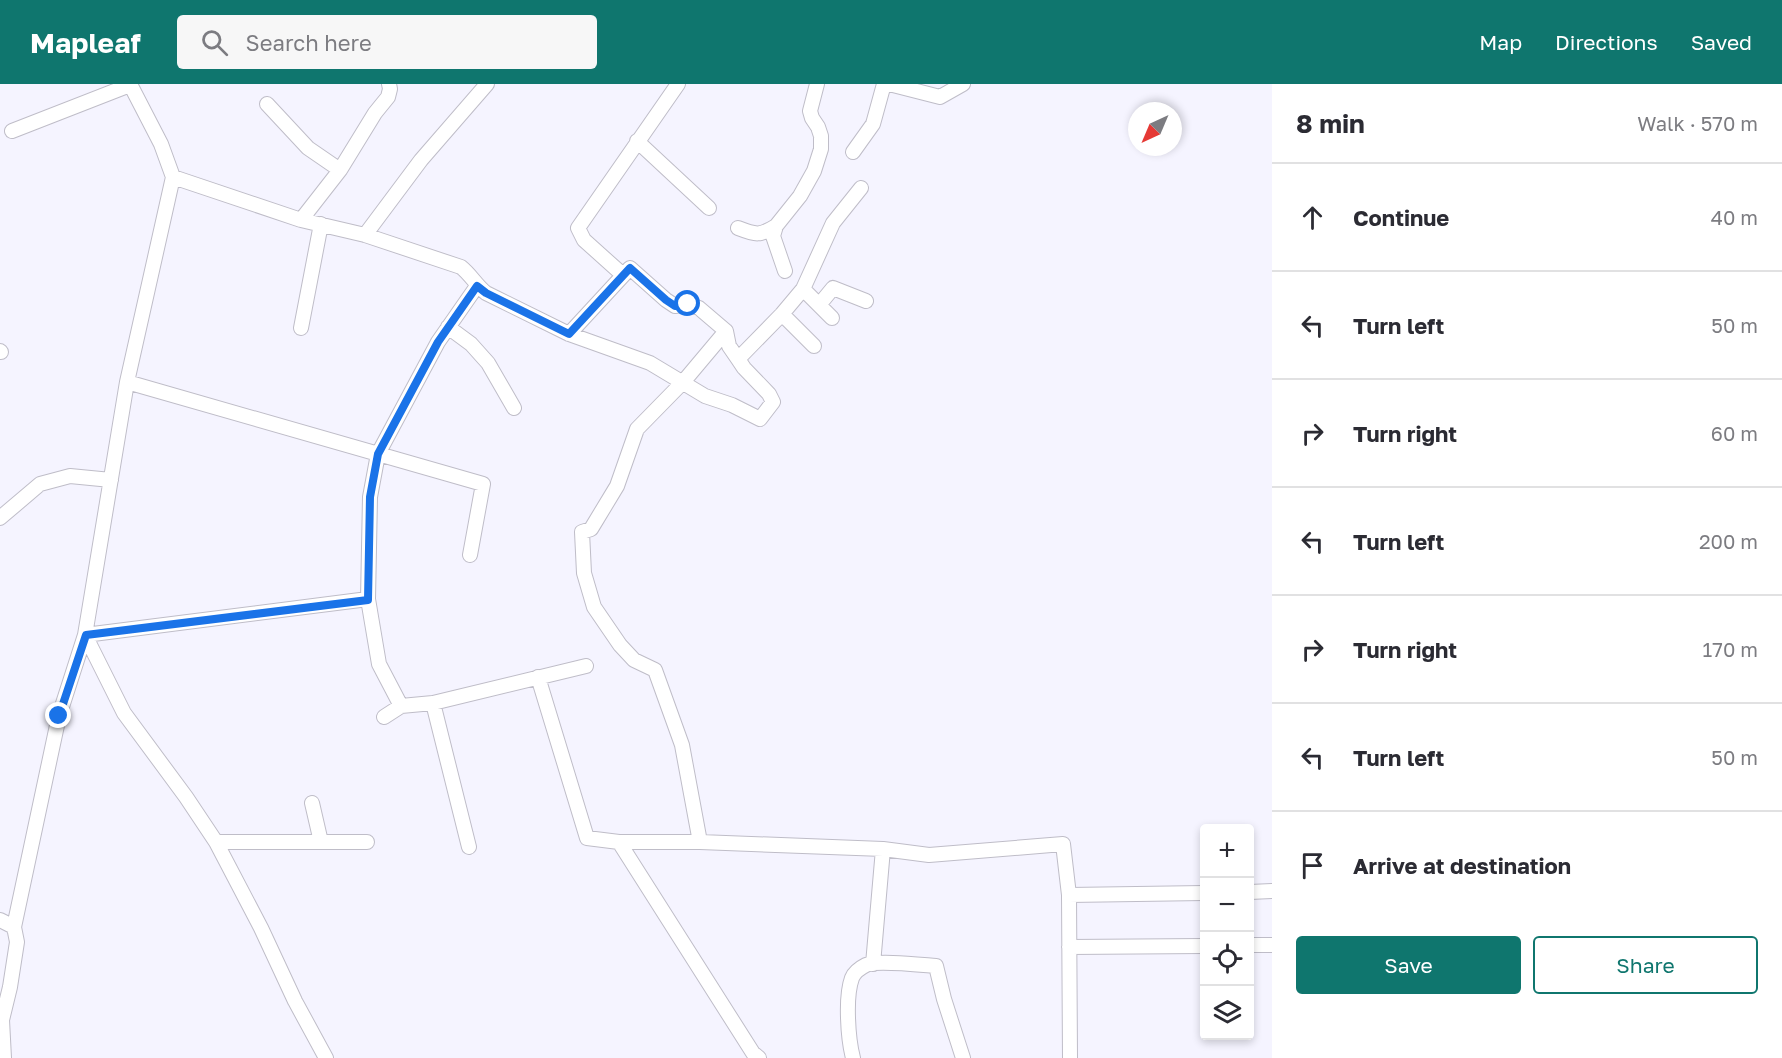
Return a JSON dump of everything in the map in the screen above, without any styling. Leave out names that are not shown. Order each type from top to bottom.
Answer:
[{"type":"street","points":[[301,220],[340,170],[375,112],[388,97],[389,84]]},
{"type":"street","points":[[365,235],[421,160],[487,84]]},
{"type":"street","points":[[623,275],[584,240],[578,228],[678,84]]},
{"type":"street","points":[[738,228],[756,235],[776,226],[800,196],[814,171],[821,149],[821,136],[810,111],[817,84]]},
{"type":"street","points":[[853,152],[873,124],[884,84]]},
{"type":"street","points":[[889,84],[940,97],[963,84]]},
{"type":"street","points":[[4,1058],[2,1020],[17,942],[14,927],[59,716],[86,635],[127,382],[173,177],[161,144],[130,85],[12,131]]},
{"type":"street","points":[[267,104],[309,148],[340,170]]},
{"type":"street","points":[[637,141],[709,208]]},
{"type":"street","points":[[173,177],[301,220],[365,235],[461,267],[486,293],[569,334],[650,363],[705,396],[732,405],[760,419],[773,402],[729,346],[726,331],[699,308],[688,304],[675,306],[630,268],[569,334]]},
{"type":"street","points":[[738,359],[803,289],[833,223],[861,188]]},
{"type":"street","points":[[301,328],[321,224]]},
{"type":"street","points":[[776,226],[773,236],[785,271]]},
{"type":"street","points":[[401,706],[379,664],[368,600],[370,497],[378,454],[438,342],[477,286]]},
{"type":"street","points":[[819,305],[833,288],[866,302]]},
{"type":"street","points":[[803,289],[832,318]]},
{"type":"street","points":[[782,314],[814,346]]},
{"type":"street","points":[[448,327],[471,344],[489,363],[514,408]]},
{"type":"street","points":[[700,842],[682,745],[655,670],[634,660],[620,645],[594,607],[584,573],[582,532],[591,529],[617,486],[637,429],[683,382],[726,331]]},
{"type":"street","points":[[127,382],[483,484],[470,555]]},
{"type":"street","points":[[0,518],[40,484],[70,476],[111,480]]},
{"type":"street","points":[[86,635],[368,600]]},
{"type":"street","points":[[86,635],[124,713],[216,842],[326,1058]]},
{"type":"street","points":[[384,717],[401,706],[433,703],[586,666]]},
{"type":"street","points":[[538,677],[587,838],[619,842],[700,842],[883,849],[929,855],[1063,844],[1069,895],[1070,1058]]},
{"type":"street","points":[[433,703],[469,847]]},
{"type":"street","points":[[312,803],[321,842]]},
{"type":"street","points":[[216,842],[367,842]]},
{"type":"street","points":[[619,842],[753,1053],[759,1058]]},
{"type":"street","points":[[873,964],[883,849]]},
{"type":"street","points":[[1254,892],[1272,891]]},
{"type":"street","points":[[1069,895],[1200,892]]},
{"type":"street","points":[[0,920],[14,927]]},
{"type":"street","points":[[1069,947],[1200,945]]},
{"type":"street","points":[[1254,945],[1272,945]]},
{"type":"street","points":[[853,1058],[849,1043],[849,1000],[852,977],[867,964],[936,966],[963,1058]]},
{"type":"route","points":[[59,716],[86,635],[368,600],[370,497],[378,454],[438,342],[477,286],[486,293],[569,334],[630,268],[675,306],[688,304]]}]
